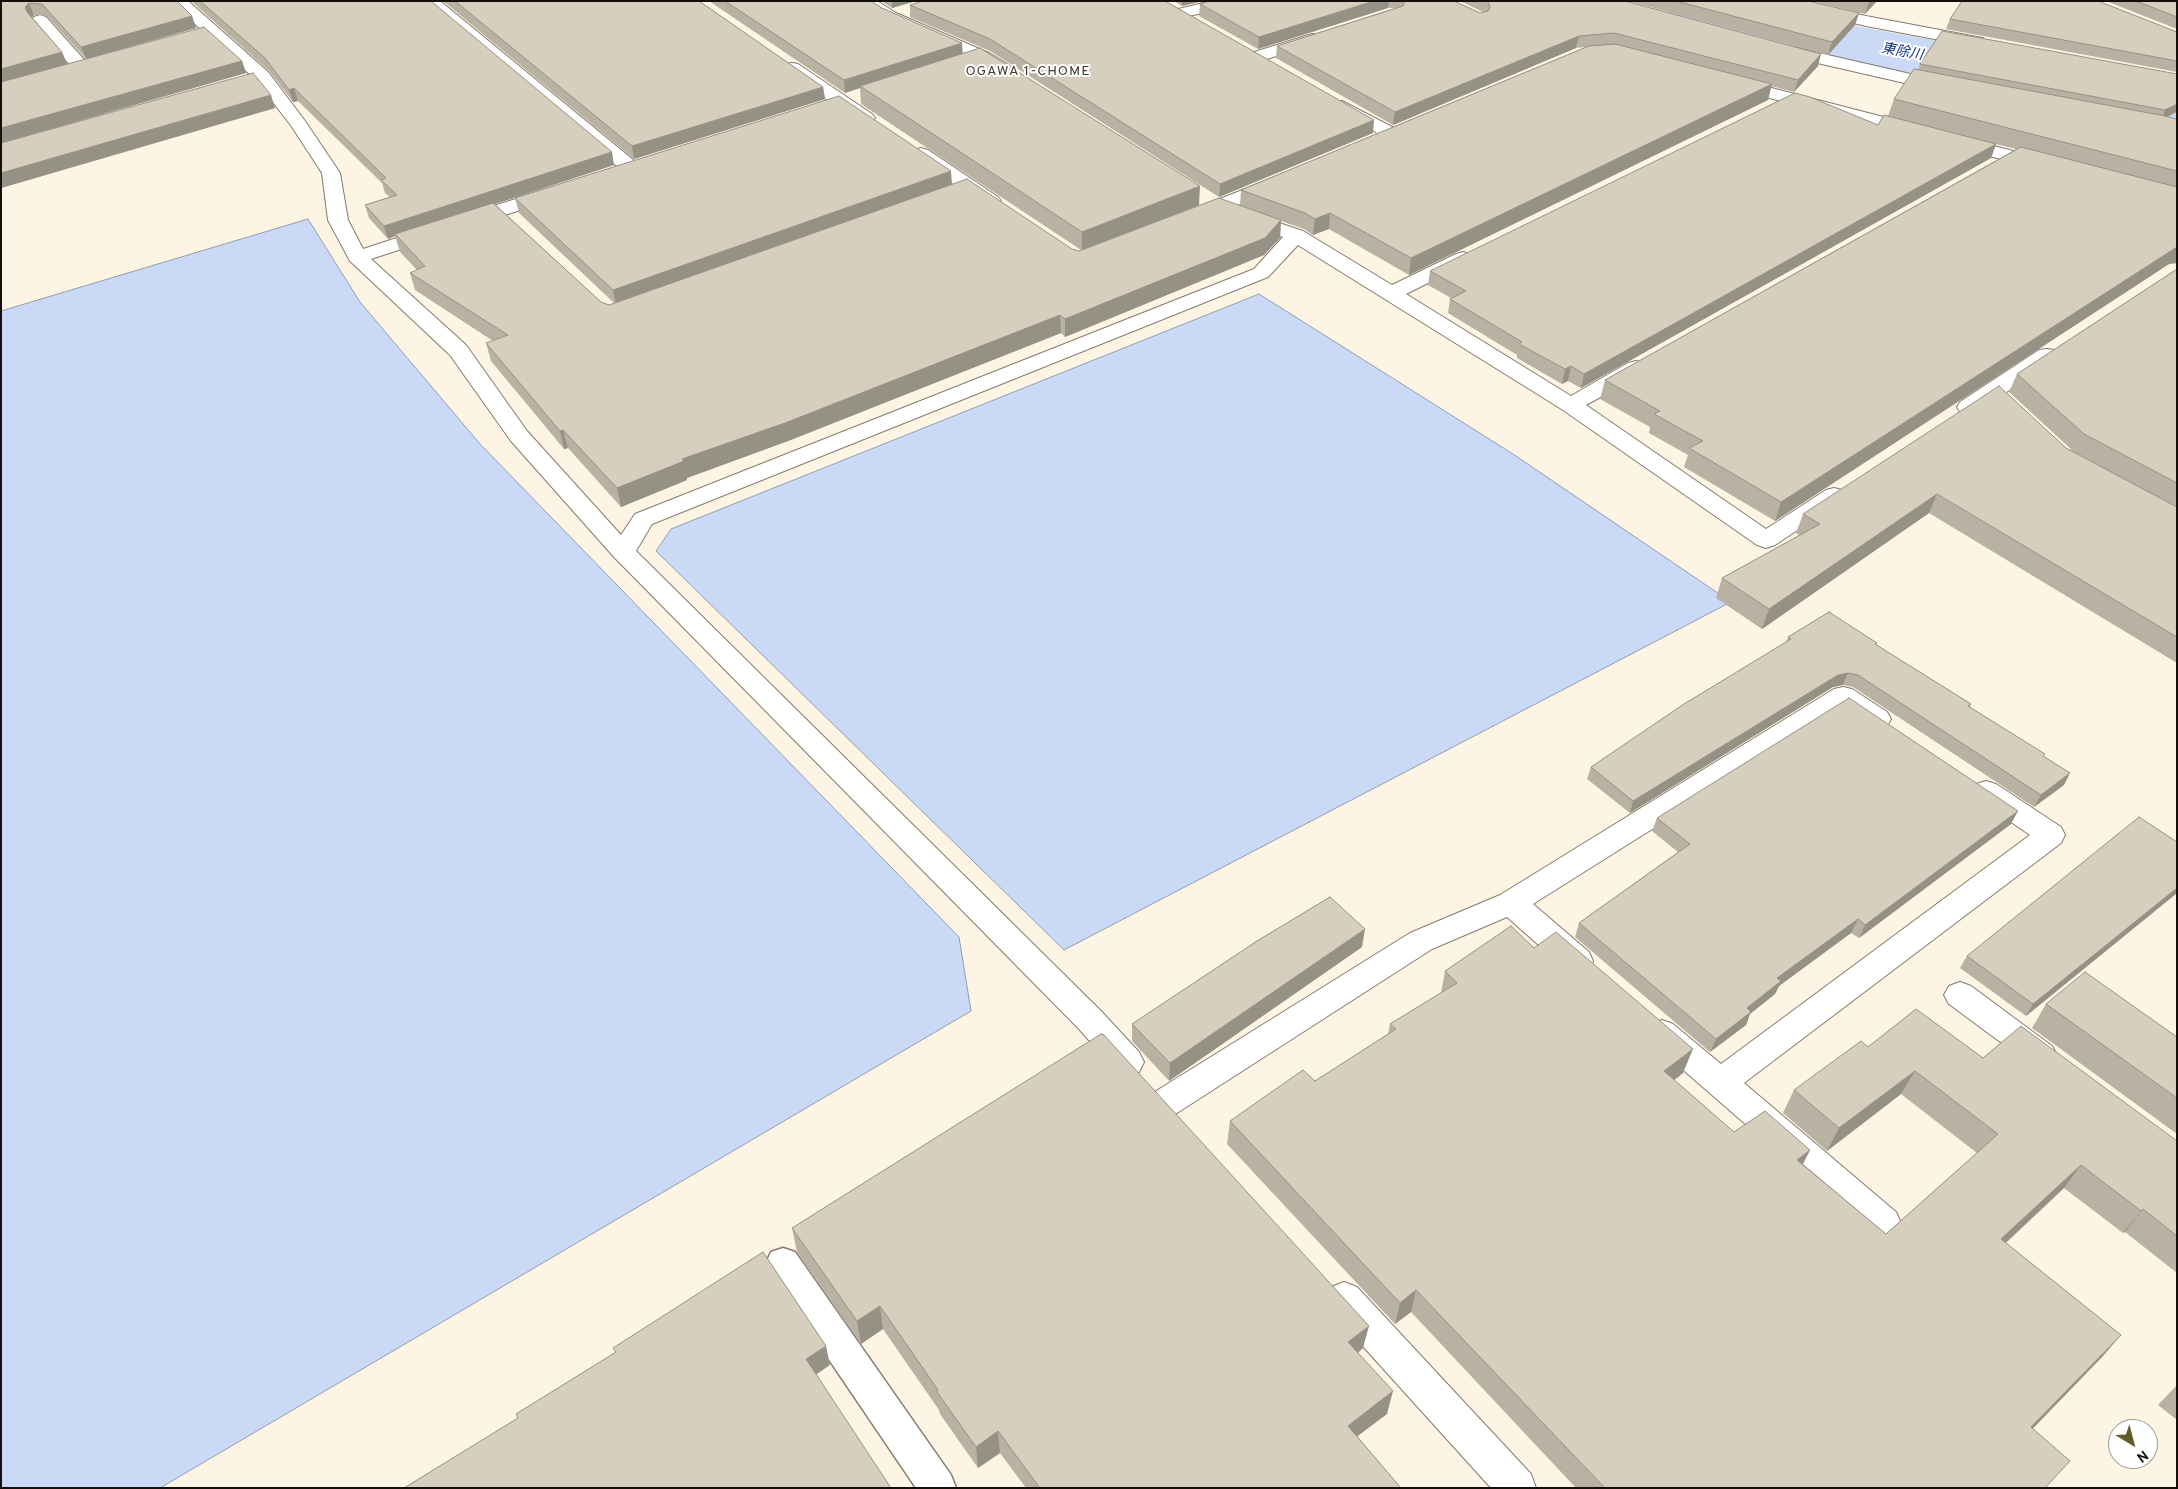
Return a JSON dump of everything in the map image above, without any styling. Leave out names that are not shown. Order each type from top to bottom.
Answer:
[{"type":"street","points":[[178,1],[262,76],[331,172],[338,220],[357,257],[458,350],[519,436],[623,552],[1090,1020],[1185,1125]]},
{"type":"street","points":[[430,1],[631,168]]},
{"type":"street","points":[[866,1],[890,16],[983,57],[1016,78]]},
{"type":"street","points":[[1197,23],[1173,9],[1236,1]]},
{"type":"street","points":[[1780,1],[1851,18],[1992,44]]},
{"type":"street","points":[[1851,18],[1862,1]]},
{"type":"street","points":[[890,16],[916,9]]},
{"type":"street","points":[[40,20],[82,68]]},
{"type":"street","points":[[194,36],[212,31]]},
{"type":"street","points":[[1257,57],[1330,34]]},
{"type":"street","points":[[1769,46],[1835,64],[1963,91]]},
{"type":"street","points":[[1240,48],[1274,67]]},
{"type":"street","points":[[776,57],[882,128]]},
{"type":"street","points":[[955,66],[983,57]]},
{"type":"street","points":[[64,73],[101,63]]},
{"type":"street","points":[[243,81],[262,76]]},
{"type":"street","points":[[1715,79],[2057,168]]},
{"type":"street","points":[[824,107],[861,95]]},
{"type":"street","points":[[1324,96],[1392,134]]},
{"type":"street","points":[[1764,111],[1790,98]]},
{"type":"street","points":[[1373,141],[1410,126]]},
{"type":"street","points":[[906,144],[1002,208]]},
{"type":"street","points":[[1986,170],[2012,156]]},
{"type":"street","points":[[613,174],[650,162]]},
{"type":"street","points":[[1181,221],[1209,201],[1291,176]]},
{"type":"street","points":[[951,194],[970,187]]},
{"type":"street","points":[[357,257],[508,217],[566,189]]},
{"type":"street","points":[[1209,201],[1296,235],[1392,293],[1571,405],[1766,540],[1855,481]]},
{"type":"street","points":[[623,552],[643,519],[1261,273],[1296,235]]},
{"type":"street","points":[[1392,293],[1480,250]]},
{"type":"street","points":[[1952,417],[1999,397],[2065,343]]},
{"type":"street","points":[[1571,405],[1649,361]]},
{"type":"street","points":[[1165,1103],[1421,941],[1511,903],[1843,696],[1901,735]]},
{"type":"street","points":[[1720,1083],[2051,835],[1968,779]]},
{"type":"street","points":[[1511,903],[1600,980]]},
{"type":"street","points":[[1960,995],[2060,1070]]},
{"type":"street","points":[[1638,1012],[1884,1223]]},
{"type":"street","points":[[1326,1279],[1513,1487]]},
{"type":"lane","points":[[783,1263],[938,1488]]},
{"type":"water","points":[[308,219],[360,302],[480,444],[959,937],[971,1011],[160,1488],[1,1488],[1,311]]},
{"type":"water","points":[[1259,294],[1513,454],[1731,602],[1064,950],[656,551],[671,529]]},
{"type":"building","points":[[1,1],[177,1],[192,16],[81,47],[42,4],[29,3],[25,7],[27,12],[62,52],[1,69]]},
{"type":"building","points":[[200,1],[431,1],[612,152],[384,226],[365,205],[397,195],[381,180],[386,178],[294,88],[289,90],[265,58]]},
{"type":"building","points":[[455,1],[699,1],[823,87],[632,146]]},
{"type":"building","points":[[725,1],[871,1],[882,8],[962,43],[844,80]]},
{"type":"building","points":[[923,1],[1165,1],[1374,120],[1220,184],[990,39],[910,5]]},
{"type":"building","points":[[1210,1],[1374,1],[1259,37],[1200,4]]},
{"type":"building","points":[[1405,1],[1454,1],[1480,13],[1488,11],[1490,7],[1488,1],[1625,1],[1821,54],[1798,80],[1614,33],[1579,36],[1395,112],[1277,46],[1403,6]]},
{"type":"building","points":[[1676,1],[1808,1],[1859,13],[1832,42]]},
{"type":"building","points":[[1962,1],[2098,1],[2177,32],[2177,61],[1950,19]]},
{"type":"building","points":[[2136,1],[2177,1],[2177,17]]},
{"type":"building","points":[[204,27],[242,61],[1,128],[1,82]]},
{"type":"building","points":[[1942,31],[2177,74],[2177,104],[2165,110],[1920,64]]},
{"type":"building","points":[[1615,44],[1772,84],[1411,258],[1330,213],[1315,219],[1305,213],[1241,190],[1589,46]]},
{"type":"building","points":[[980,48],[1200,186],[1082,232],[860,86]]},
{"type":"building","points":[[1914,69],[2177,119],[2177,171],[1894,99]]},
{"type":"building","points":[[253,73],[271,95],[1,173],[1,143]]},
{"type":"building","points":[[1795,93],[1810,97],[1878,125],[1884,115],[1996,144],[1584,374],[1571,366],[1565,369],[1519,344],[1522,342],[1450,299],[1466,291],[1430,271]]},
{"type":"building","points":[[839,96],[951,171],[613,290],[515,198]]},
{"type":"building","points":[[2021,147],[2177,187],[2177,247],[1781,502],[1689,448],[1703,441],[1654,414],[1660,411],[1605,380]]},
{"type":"building","points":[[967,179],[1072,249],[1079,251],[1219,198],[1281,220],[1265,238],[1065,319],[1060,315],[785,423],[682,459],[684,461],[617,488],[563,430],[560,431],[486,343],[508,335],[410,273],[425,266],[395,234],[493,203],[601,302],[609,305]]},
{"type":"building","points":[[2177,269],[2177,483],[2084,434],[2017,374]]},
{"type":"building","points":[[1999,386],[2066,448],[2177,507],[2177,637],[1937,494],[1769,609],[1722,578],[1820,524],[1803,514]]},
{"type":"building","points":[[1829,612],[1877,643],[1875,644],[1971,704],[1968,706],[2045,754],[2043,756],[2070,773],[2041,795],[1858,675],[1848,673],[1838,675],[1633,801],[1591,767],[1684,704],[1791,639],[1788,637]]},
{"type":"building","points":[[1849,698],[2018,811],[1865,925],[1858,919],[1777,978],[1781,981],[1747,1008],[1751,1012],[1716,1039],[1579,923],[1690,844],[1657,818]]},
{"type":"building","points":[[2139,817],[2177,842],[2177,888],[2033,1004],[1967,956]]},
{"type":"building","points":[[1330,897],[1365,929],[1170,1063],[1132,1024],[1257,941]]},
{"type":"building","points":[[1511,926],[1534,948],[1556,932],[1693,1049],[1664,1071],[1734,1132],[1765,1111],[1810,1150],[1797,1160],[1886,1234],[1998,1134],[1915,1071],[1839,1128],[1794,1090],[1861,1041],[1868,1047],[1916,1009],[1983,1058],[2021,1026],[2177,1141],[2177,1236],[2081,1165],[2001,1239],[2121,1335],[2031,1427],[2070,1461],[2045,1488],[1605,1488],[1416,1290],[1400,1303],[1230,1121],[1303,1070],[1315,1081],[1396,1029],[1390,1024],[1457,983],[1445,971]]},
{"type":"building","points":[[2085,972],[2177,1037],[2177,1098],[2046,1004]]},
{"type":"building","points":[[1101,1034],[1104,1035],[1369,1326],[1348,1342],[1393,1391],[1348,1426],[1401,1488],[1040,1488],[998,1431],[976,1447],[880,1306],[857,1321],[792,1228]]},
{"type":"building","points":[[763,1252],[826,1346],[806,1359],[891,1488],[404,1488],[518,1418],[516,1414],[616,1352],[613,1348]]},
{"type":"waterway","name":"東除川","points":[[1690,1],[1858,45],[2177,103]]},
{"type":"district","name":"OGAWA 1-CHOME","points":[[1028,72]]}]
